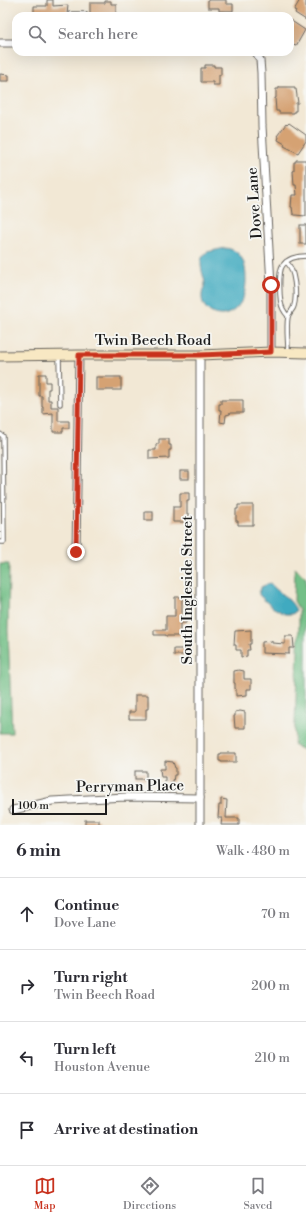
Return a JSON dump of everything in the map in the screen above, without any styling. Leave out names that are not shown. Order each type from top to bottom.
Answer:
[{"type":"street","points":[[0,43],[12,43]]},
{"type":"street","name":"Dove Lane","points":[[258,56],[260,60],[261,73],[263,141],[271,285],[271,352]]},
{"type":"street","name":"Twin Beech Road","points":[[0,356],[200,355],[271,352],[306,353]]},
{"type":"street","points":[[76,552],[79,355]]},
{"type":"street","name":"South Ingleside Street","points":[[200,355],[200,825]]},
{"type":"street","name":"Perryman Place","points":[[13,810],[52,801],[125,798],[200,798]]},
{"type":"lane","points":[[288,316],[282,308],[280,296],[281,268],[283,264],[293,258],[306,256]]},
{"type":"lane","points":[[286,262],[290,264],[295,295],[294,306],[288,316],[288,352]]},
{"type":"lane","points":[[58,355],[60,404]]},
{"type":"lane","points":[[0,434],[3,436],[2,516],[4,542],[0,542]]},
{"type":"green space","points":[[0,564],[9,564],[8,631],[12,733],[0,733]]},
{"type":"green space","points":[[295,568],[306,578],[306,751],[294,746],[299,627],[299,610],[294,601]]},
{"type":"water","points":[[225,248],[231,249],[240,255],[245,269],[246,286],[238,307],[229,313],[219,315],[208,310],[203,303],[202,293],[205,283],[201,262],[207,252]]},
{"type":"water","points":[[270,583],[287,598],[296,610],[293,614],[285,614],[272,607],[259,595],[261,587]]},
{"type":"building","points":[[47,0],[53,0],[53,6],[68,5],[67,12],[34,12],[34,6],[47,6]]},
{"type":"building","points":[[208,0],[226,0],[226,4],[233,4],[233,11],[219,11],[219,8],[208,8]]},
{"type":"building","points":[[300,0],[306,0],[306,20],[295,13],[296,11],[294,10]]},
{"type":"building","points":[[105,1],[111,1],[111,4],[116,4],[116,12],[90,12],[90,3],[105,3]]},
{"type":"building","points":[[294,23],[305,30],[296,46],[294,45]]},
{"type":"building","points":[[205,65],[221,67],[219,85],[213,85],[213,82],[201,82],[201,68],[205,68]]},
{"type":"building","points":[[0,74],[9,75],[9,81],[0,81]]},
{"type":"building","points":[[279,87],[294,87],[294,89],[296,89],[298,103],[296,103],[296,111],[294,111],[294,113],[279,113],[279,111],[276,111],[276,89],[279,89]]},
{"type":"building","points":[[289,123],[306,135],[306,141],[298,153],[284,146],[285,144],[278,140],[279,137],[277,136],[286,124],[287,125]]},
{"type":"building","points":[[296,160],[306,160],[306,216],[293,214],[291,207],[292,195],[297,195],[296,185],[294,185],[293,171],[294,162],[296,162]]},
{"type":"building","points":[[300,225],[306,225],[306,244],[300,244]]},
{"type":"building","points":[[39,374],[46,374],[46,382],[50,382],[50,389],[48,389],[48,400],[51,400],[51,407],[58,407],[58,421],[69,421],[69,428],[63,428],[63,432],[53,432],[53,413],[43,414],[42,396],[39,396]]},
{"type":"building","points":[[96,377],[121,377],[121,390],[96,390]]},
{"type":"building","points":[[221,400],[243,400],[243,413],[230,413],[226,415],[225,423],[220,422],[221,410],[219,410],[219,404],[221,404]]},
{"type":"building","points":[[159,439],[169,439],[171,450],[169,450],[169,458],[149,459],[149,450],[156,450],[156,444],[159,444]]},
{"type":"building","points":[[180,471],[189,471],[189,479],[180,479]]},
{"type":"building","points":[[180,493],[189,493],[189,501],[187,501],[187,514],[189,514],[189,522],[173,522],[173,507],[180,507]]},
{"type":"building","points":[[238,505],[253,505],[253,525],[238,525],[238,521],[236,521],[236,509],[238,509]]},
{"type":"building","points":[[145,512],[153,512],[153,520],[145,520]]},
{"type":"building","points":[[175,597],[182,597],[182,617],[186,617],[186,623],[180,623],[180,636],[154,635],[154,630],[166,630],[166,616],[175,616]]},
{"type":"building","points":[[251,630],[251,644],[249,644],[250,650],[247,650],[247,656],[241,657],[241,650],[236,650],[236,645],[234,645],[235,631]]},
{"type":"building","points":[[285,636],[293,636],[294,648],[289,648],[289,654],[262,653],[262,642],[272,641],[272,643],[285,644]]},
{"type":"building","points":[[174,649],[184,649],[184,655],[174,655]]},
{"type":"building","points":[[234,671],[244,671],[244,679],[251,679],[251,689],[247,689],[247,695],[236,696]]},
{"type":"building","points":[[135,695],[148,695],[146,719],[129,719],[129,712],[135,712]]},
{"type":"building","points":[[235,712],[245,712],[245,728],[235,728]]},
{"type":"building","points":[[236,753],[236,762],[219,761],[219,754]]},
{"type":"building","points":[[165,761],[173,762],[176,768],[176,775],[174,775],[173,782],[165,781],[165,777],[161,777],[160,769],[165,769]]},
{"type":"building","points":[[135,771],[146,771],[146,779],[135,779]]},
{"type":"building","points":[[221,799],[227,800],[226,818],[239,818],[239,825],[221,825],[222,818],[218,818]]},
{"type":"building","points":[[85,820],[99,820],[99,825],[85,825]]},
{"type":"route","points":[[76,552],[79,355],[200,355],[271,352],[271,285]]}]
